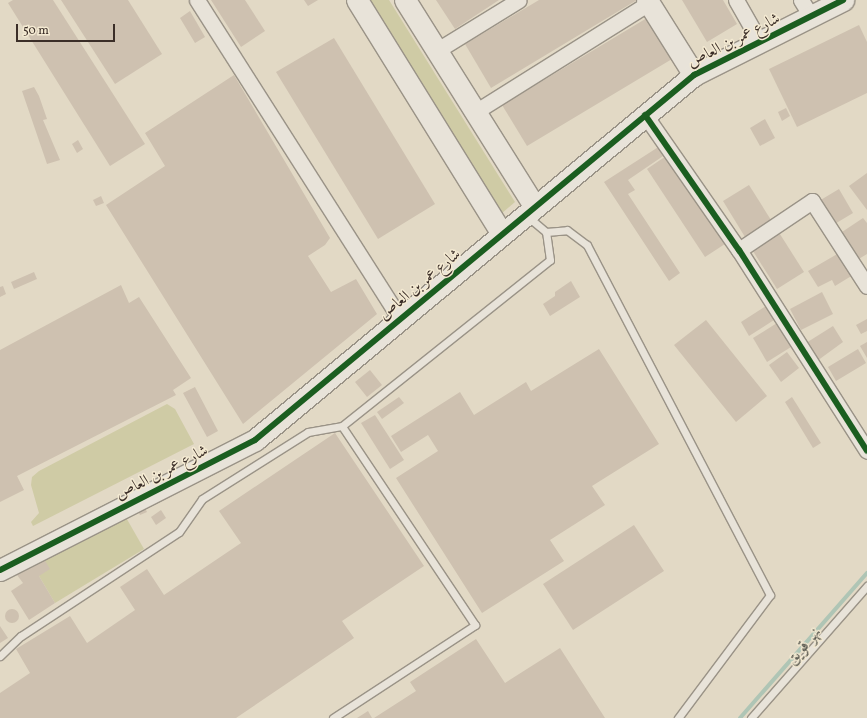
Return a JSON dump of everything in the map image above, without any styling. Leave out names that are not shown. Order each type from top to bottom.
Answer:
[{"type":"street","points":[[197,0],[400,319]]},
{"type":"street","points":[[357,0],[502,234]]},
{"type":"street","points":[[404,0],[475,112],[530,211]]},
{"type":"street","points":[[436,51],[519,0]]},
{"type":"street","points":[[736,0],[760,42]]},
{"type":"street","name":"شارع عمر بن العاص","points":[[0,570],[256,440],[694,75],[760,42],[806,8],[843,0]]},
{"type":"street","points":[[475,112],[648,1],[694,75]]},
{"type":"street","points":[[645,115],[740,250],[867,451]]},
{"type":"street","points":[[740,250],[812,201],[867,286]]},
{"type":"lane","points":[[0,656],[21,636],[179,532],[202,499],[308,432],[342,426],[550,260],[546,232],[530,211]]},
{"type":"lane","points":[[546,232],[568,230],[587,245],[770,595],[678,718]]},
{"type":"lane","points":[[333,718],[475,625],[342,426]]},
{"type":"lane","points":[[751,718],[867,586]]},
{"type":"shaded area","points":[[367,0],[389,0],[515,202],[501,214]]},
{"type":"shaded area","points":[[167,404],[175,409],[194,444],[33,526],[31,522],[39,513],[31,485],[32,477],[39,471]]},
{"type":"shaded area","points":[[124,514],[144,549],[55,603],[39,576],[44,559]]},
{"type":"building","points":[[13,0],[53,0],[145,144],[110,166],[8,3]]},
{"type":"building","points":[[61,0],[128,0],[162,54],[115,84]]},
{"type":"building","points":[[211,0],[245,0],[265,31],[241,47]]},
{"type":"building","points":[[304,0],[318,0],[308,6]]},
{"type":"building","points":[[436,0],[499,0],[455,29]]},
{"type":"building","points":[[539,0],[637,0],[491,88],[465,44]]},
{"type":"building","points":[[682,0],[723,0],[737,24],[707,42]]},
{"type":"building","points":[[190,11],[205,37],[195,43],[180,18]]},
{"type":"building","points":[[647,18],[672,59],[527,146],[502,105]]},
{"type":"building","points":[[859,25],[867,42],[867,93],[797,127],[769,69]]},
{"type":"building","points":[[334,38],[435,204],[378,239],[276,72]]},
{"type":"building","points":[[234,75],[330,238],[325,245],[308,256],[331,292],[356,279],[377,314],[243,424],[106,205],[165,166],[145,133]]},
{"type":"building","points":[[34,87],[39,96],[47,119],[43,120],[60,160],[47,164],[22,91]]},
{"type":"building","points":[[786,108],[790,116],[782,121],[778,112]]},
{"type":"building","points":[[765,119],[775,138],[760,146],[750,128]]},
{"type":"building","points":[[78,140],[83,149],[77,153],[72,144]]},
{"type":"building","points":[[663,144],[669,152],[628,180],[635,190],[628,194],[680,273],[669,281],[604,182]]},
{"type":"building","points":[[669,154],[728,242],[705,257],[647,169]]},
{"type":"building","points":[[867,173],[867,210],[849,186]]},
{"type":"building","points":[[749,185],[771,220],[745,237],[723,201]]},
{"type":"building","points":[[839,189],[853,213],[833,225],[819,201]]},
{"type":"building","points":[[101,196],[104,203],[96,206],[93,200]]},
{"type":"building","points":[[863,218],[867,223],[867,254],[857,260],[839,234]]},
{"type":"building","points":[[778,231],[804,272],[777,289],[751,248]]},
{"type":"building","points":[[839,253],[853,275],[835,286],[832,280],[818,287],[808,271]]},
{"type":"building","points":[[34,272],[37,279],[14,289],[11,282]]},
{"type":"building","points":[[571,281],[580,297],[550,316],[543,304],[555,296],[555,292]]},
{"type":"building","points":[[121,285],[129,303],[139,297],[191,378],[173,390],[176,395],[17,476],[24,490],[0,502],[0,350]]},
{"type":"building","points":[[3,286],[6,294],[0,297],[0,287]]},
{"type":"building","points":[[822,292],[833,314],[801,330],[790,309]]},
{"type":"building","points":[[766,306],[774,320],[749,336],[741,322]]},
{"type":"building","points":[[867,319],[867,331],[861,334],[856,325]]},
{"type":"building","points":[[706,320],[767,396],[736,422],[674,345]]},
{"type":"building","points":[[777,323],[791,347],[767,362],[753,338]]},
{"type":"building","points":[[833,326],[843,342],[817,361],[806,343]]},
{"type":"building","points":[[867,342],[867,358],[860,346]]},
{"type":"building","points":[[599,349],[659,444],[592,486],[605,505],[550,540],[564,561],[482,613],[396,478],[438,451],[428,435],[401,452],[391,436],[460,392],[474,415],[526,382],[531,391]]},
{"type":"building","points":[[858,349],[866,363],[836,381],[828,367]]},
{"type":"building","points":[[787,352],[799,368],[781,382],[769,365]]},
{"type":"building","points":[[370,370],[382,385],[367,397],[355,382]]},
{"type":"building","points":[[195,387],[218,431],[207,437],[183,393]]},
{"type":"building","points":[[399,397],[404,403],[382,419],[377,412]]},
{"type":"building","points":[[792,397],[821,443],[813,448],[785,402]]},
{"type":"building","points":[[375,415],[404,460],[390,469],[361,423]]},
{"type":"building","points":[[335,433],[424,566],[342,621],[354,638],[236,718],[0,718],[0,693],[30,673],[16,649],[70,616],[87,643],[135,610],[120,587],[147,569],[164,595],[241,543],[219,511]]},
{"type":"building","points":[[143,504],[147,512],[140,515],[136,508]]},
{"type":"building","points":[[161,510],[166,518],[156,525],[151,517]]},
{"type":"building","points":[[634,525],[664,571],[573,630],[543,584]]},
{"type":"building","points":[[44,559],[50,569],[39,576],[55,603],[29,620],[11,591],[23,583],[17,575]]},
{"type":"building","points":[[12,609],[17,611],[19,616],[17,621],[12,623],[7,621],[5,616],[7,611]]},
{"type":"building","points":[[0,626],[8,638],[0,643]]},
{"type":"building","points":[[476,639],[505,683],[560,648],[605,718],[374,718],[416,691],[410,682]]},
{"type":"building","points":[[368,711],[372,718],[357,718]]},
{"type":"waterway","name":"نهر قويق","points":[[740,718],[867,573]]},
{"type":"cycle path","points":[[0,570],[255,440],[694,75],[843,0]]},
{"type":"cycle path","points":[[645,115],[739,250],[867,451]]}]
